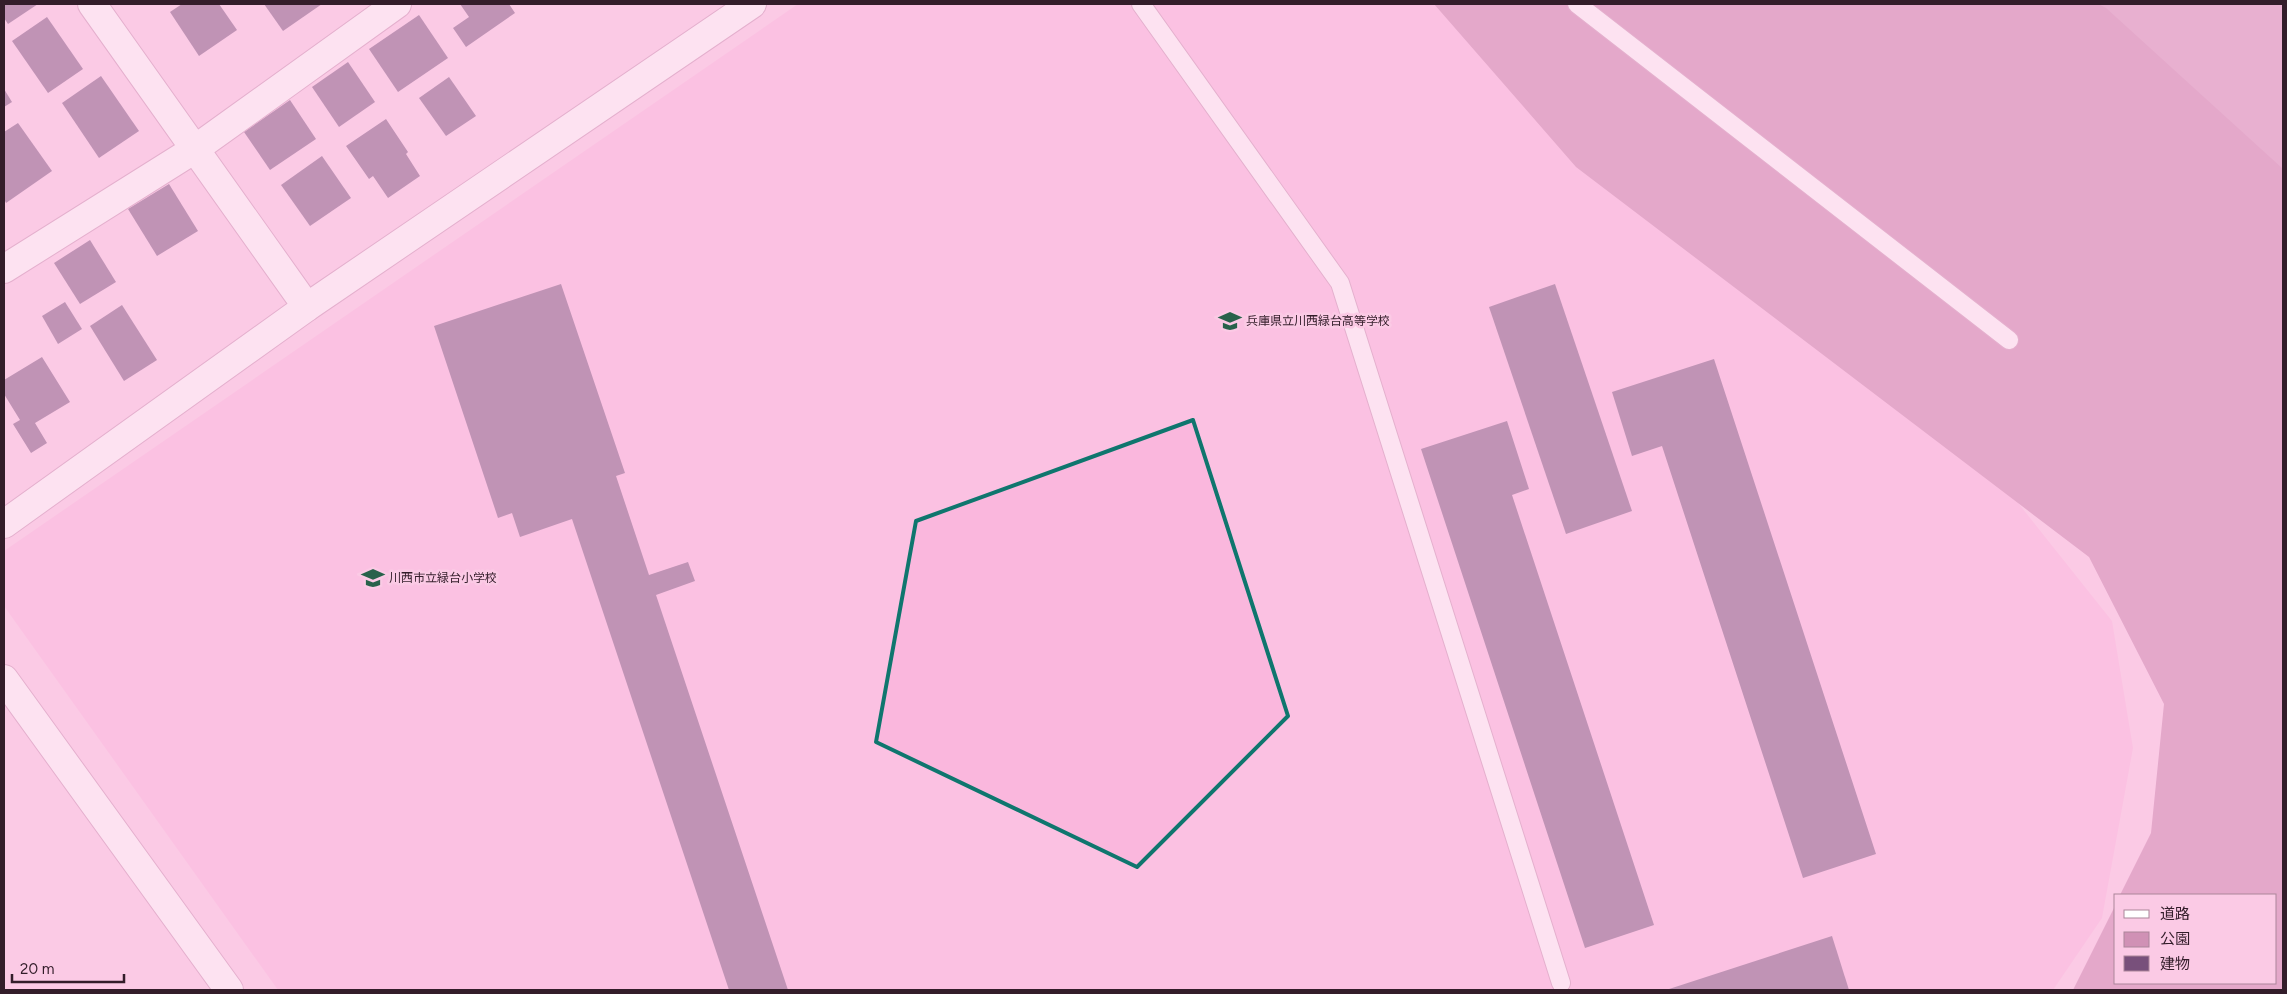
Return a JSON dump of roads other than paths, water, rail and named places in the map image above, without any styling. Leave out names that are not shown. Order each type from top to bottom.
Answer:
[{"type":"street","points":[[92,4],[307,307]]},
{"type":"street","points":[[4,269],[195,149],[366,12],[397,4]]},
{"type":"street","points":[[4,524],[307,307],[752,4]]},
{"type":"street","points":[[4,679],[229,990]]},
{"type":"lane","points":[[1141,4],[1340,283],[1561,983]]},
{"type":"lane","points":[[1577,4],[2010,340]]},
{"type":"place","name":"兵庫県立川西緑台高等学校","points":[[1230,321]]},
{"type":"place","name":"川西市立緑台小学校","points":[[373,578]]}]
